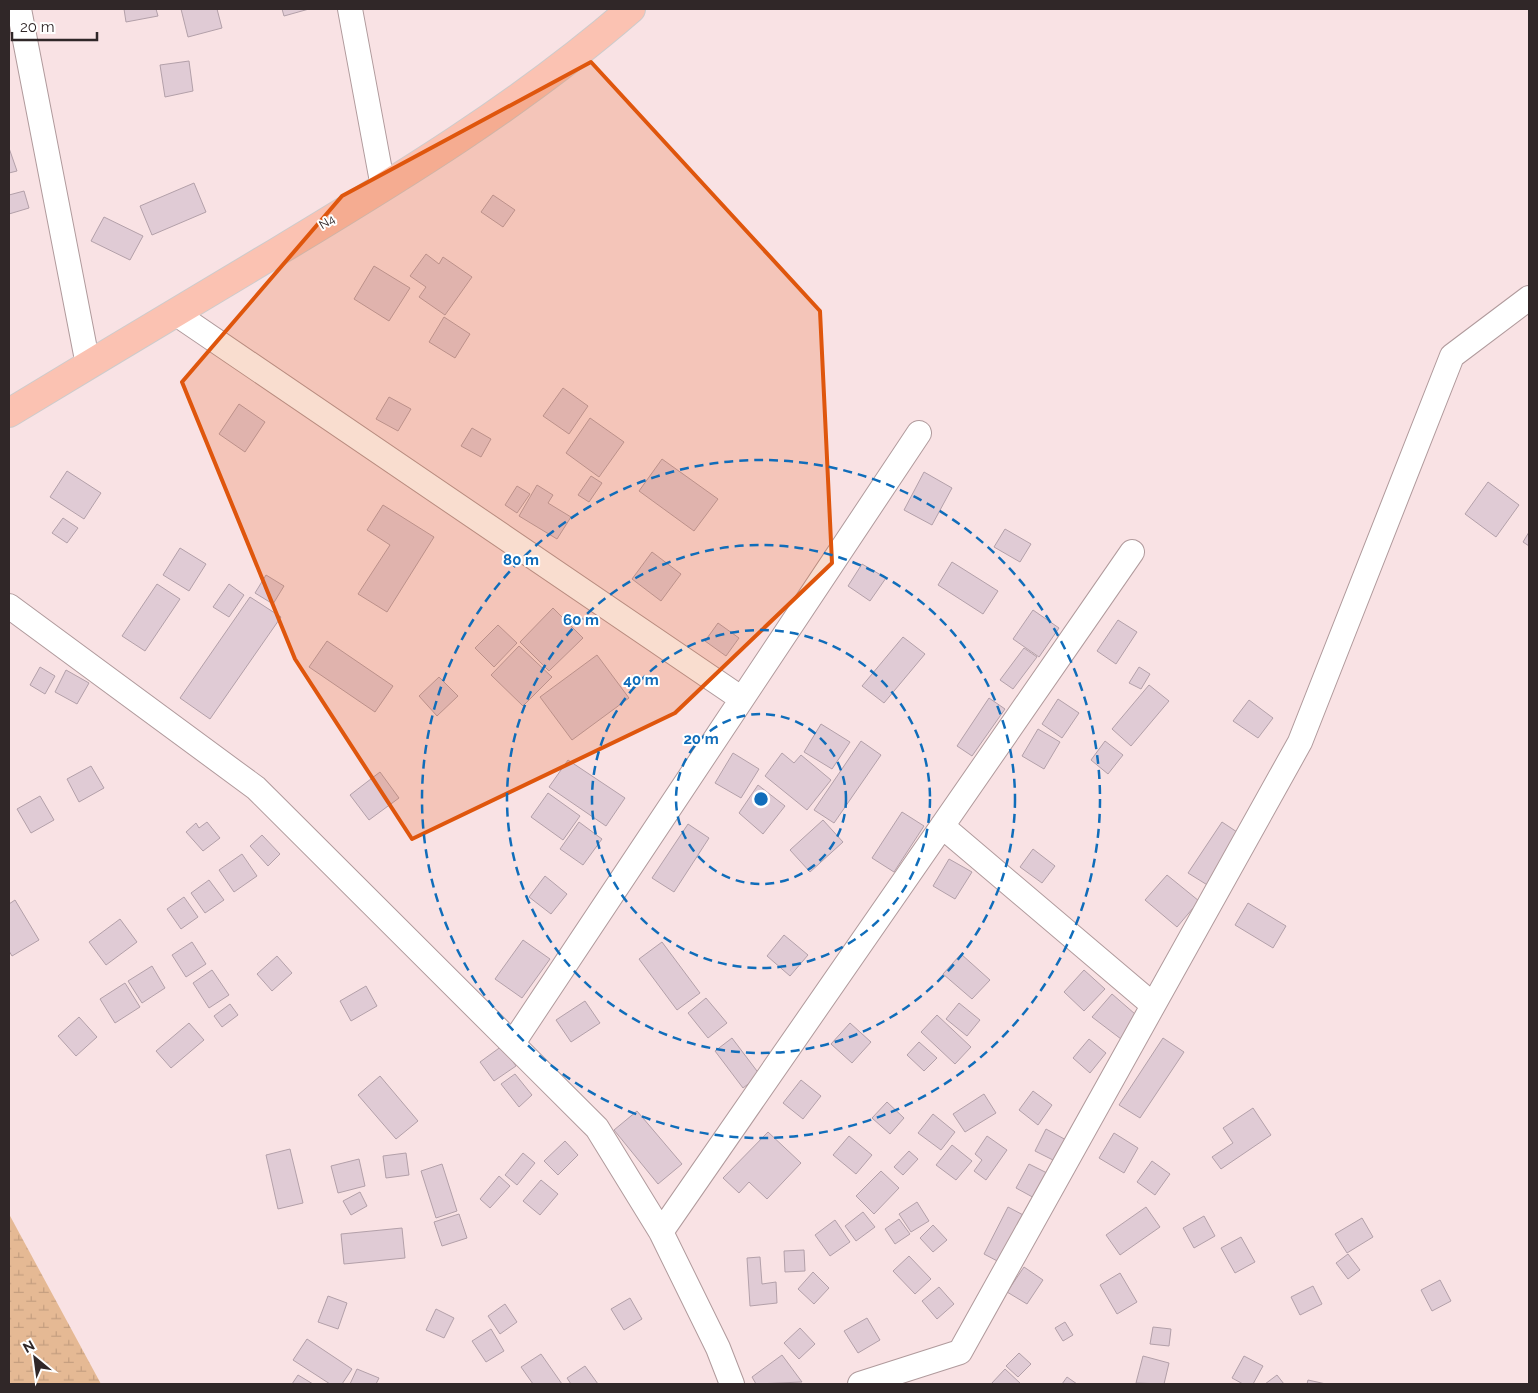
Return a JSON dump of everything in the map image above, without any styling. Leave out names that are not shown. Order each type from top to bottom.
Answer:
[{"type":"main road","name":"N4","points":[[9,413],[383,187],[477,127],[586,48],[631,9]]},
{"type":"street","points":[[19,9],[88,365]]},
{"type":"street","points":[[350,9],[383,187]]},
{"type":"street","points":[[860,1384],[960,1352],[1300,742],[1452,356],[1529,298]]},
{"type":"street","points":[[175,312],[742,699]]},
{"type":"street","points":[[513,1043],[918,433]]},
{"type":"street","points":[[661,1232],[1132,552]]},
{"type":"street","points":[[9,606],[256,788],[597,1128],[661,1232],[718,1348],[732,1384]]},
{"type":"street","points":[[942,826],[1154,1005]]},
{"type":"highlighted area","points":[[591,62],[820,311],[832,563],[675,713],[412,839],[295,659],[182,382],[342,196]]},
{"type":"green space","points":[[9,1214],[101,1384],[9,1384]]},
{"type":"building","points":[[124,9],[156,9],[158,16],[126,22]]},
{"type":"building","points":[[181,9],[217,9],[222,28],[188,37]]},
{"type":"building","points":[[282,9],[309,9],[284,16]]},
{"type":"building","points":[[189,61],[193,91],[165,97],[160,65]]},
{"type":"building","points":[[9,148],[17,171],[9,173]]},
{"type":"building","points":[[194,183],[206,212],[152,235],[140,206]]},
{"type":"building","points":[[24,191],[29,208],[9,214],[9,195]]},
{"type":"building","points":[[493,195],[515,210],[503,227],[481,212]]},
{"type":"building","points":[[104,217],[143,236],[130,260],[91,241]]},
{"type":"building","points":[[426,254],[439,264],[443,257],[472,277],[445,315],[419,297],[426,287],[410,276]]},
{"type":"building","points":[[374,266],[410,288],[389,321],[354,299]]},
{"type":"building","points":[[444,317],[470,334],[455,358],[429,342]]},
{"type":"building","points":[[563,388],[588,406],[569,434],[543,416]]},
{"type":"building","points":[[389,397],[411,409],[398,431],[376,419]]},
{"type":"building","points":[[239,404],[265,422],[245,452],[219,434]]},
{"type":"building","points":[[590,418],[624,442],[599,477],[566,453]]},
{"type":"building","points":[[472,428],[491,439],[481,457],[461,446]]},
{"type":"building","points":[[662,459],[718,499],[694,531],[639,491]]},
{"type":"building","points":[[67,471],[101,493],[84,519],[50,497]]},
{"type":"building","points":[[924,472],[952,488],[932,525],[904,510]]},
{"type":"building","points":[[591,476],[602,483],[589,502],[578,495]]},
{"type":"building","points":[[1488,482],[1519,505],[1496,537],[1465,514]]},
{"type":"building","points":[[537,485],[553,495],[548,503],[571,517],[557,539],[519,516]]},
{"type":"building","points":[[517,486],[530,494],[517,513],[505,505]]},
{"type":"building","points":[[383,505],[434,537],[387,612],[358,594],[390,545],[367,530]]},
{"type":"building","points":[[63,518],[78,528],[67,543],[52,533]]},
{"type":"building","points":[[1005,529],[1031,544],[1020,562],[994,547]]},
{"type":"building","points":[[1529,532],[1529,546],[1523,542]]},
{"type":"building","points":[[180,548],[206,564],[189,591],[163,575]]},
{"type":"building","points":[[652,552],[681,574],[661,601],[632,579]]},
{"type":"building","points":[[952,562],[998,591],[983,614],[938,585]]},
{"type":"building","points":[[862,564],[886,578],[870,601],[848,586]]},
{"type":"building","points":[[266,575],[284,586],[273,604],[255,593]]},
{"type":"building","points":[[157,584],[180,599],[145,651],[122,636]]},
{"type":"building","points":[[229,584],[244,595],[229,617],[213,607]]},
{"type":"building","points":[[250,597],[281,617],[210,719],[180,698]]},
{"type":"building","points":[[553,608],[583,638],[549,671],[520,642]]},
{"type":"building","points":[[1033,610],[1059,628],[1039,657],[1013,639]]},
{"type":"building","points":[[1118,620],[1137,632],[1116,664],[1097,651]]},
{"type":"building","points":[[718,623],[739,638],[726,656],[705,641]]},
{"type":"building","points":[[498,625],[517,643],[494,667],[475,648]]},
{"type":"building","points":[[903,637],[925,654],[884,703],[862,686]]},
{"type":"building","points":[[327,641],[393,686],[375,712],[309,667]]},
{"type":"building","points":[[519,646],[552,677],[523,706],[491,675]]},
{"type":"building","points":[[1024,648],[1037,657],[1013,689],[1000,680]]},
{"type":"building","points":[[597,655],[629,698],[572,740],[540,697]]},
{"type":"building","points":[[40,667],[55,676],[45,694],[30,685]]},
{"type":"building","points":[[1139,667],[1150,674],[1141,689],[1129,683]]},
{"type":"building","points":[[66,670],[89,683],[77,704],[55,692]]},
{"type":"building","points":[[439,677],[458,696],[437,716],[419,696]]},
{"type":"building","points":[[1149,685],[1169,701],[1131,746],[1112,729]]},
{"type":"building","points":[[989,698],[1005,709],[972,756],[957,746]]},
{"type":"building","points":[[1058,699],[1079,713],[1062,738],[1042,724]]},
{"type":"building","points":[[1249,700],[1273,718],[1258,738],[1233,721]]},
{"type":"building","points":[[821,724],[850,742],[832,769],[804,752]]},
{"type":"building","points":[[1038,729],[1060,742],[1044,769],[1022,756]]},
{"type":"building","points":[[861,741],[881,755],[834,823],[814,810]]},
{"type":"building","points":[[1105,741],[1123,755],[1108,774],[1091,760]]},
{"type":"building","points":[[733,753],[759,769],[741,798],[715,783]]},
{"type":"building","points":[[782,753],[794,763],[801,755],[831,780],[807,810],[765,776]]},
{"type":"building","points":[[568,760],[625,798],[606,826],[549,787]]},
{"type":"building","points":[[91,766],[104,788],[79,802],[67,779]]},
{"type":"building","points":[[380,772],[399,798],[369,820],[350,795]]},
{"type":"building","points":[[758,785],[785,806],[763,834],[739,813]]},
{"type":"building","points":[[548,793],[580,816],[563,840],[531,817]]},
{"type":"building","points":[[40,796],[54,820],[31,833],[17,809]]},
{"type":"building","points":[[902,812],[924,826],[894,872],[872,858]]},
{"type":"building","points":[[823,820],[843,842],[810,872],[790,850]]},
{"type":"building","points":[[207,822],[220,838],[203,851],[186,832],[196,823],[199,828]]},
{"type":"building","points":[[579,822],[602,839],[583,865],[560,849]]},
{"type":"building","points":[[1222,822],[1243,836],[1209,886],[1188,873]]},
{"type":"building","points":[[688,824],[709,838],[674,892],[652,878]]},
{"type":"building","points":[[262,835],[280,854],[268,866],[250,846]]},
{"type":"building","points":[[1033,849],[1055,866],[1042,883],[1020,867]]},
{"type":"building","points":[[242,854],[257,876],[234,892],[219,870]]},
{"type":"building","points":[[949,859],[972,872],[955,899],[933,886]]},
{"type":"building","points":[[1167,875],[1199,901],[1177,927],[1145,900]]},
{"type":"building","points":[[545,876],[567,894],[551,914],[529,897]]},
{"type":"building","points":[[209,880],[224,900],[205,913],[191,893]]},
{"type":"building","points":[[184,897],[198,917],[181,929],[167,909]]},
{"type":"building","points":[[15,900],[39,940],[12,956],[9,951],[9,904]]},
{"type":"building","points":[[1248,903],[1286,926],[1273,948],[1235,925]]},
{"type":"building","points":[[120,919],[137,942],[106,965],[89,942]]},
{"type":"building","points":[[784,935],[808,955],[790,976],[767,956]]},
{"type":"building","points":[[523,940],[550,959],[522,998],[495,979]]},
{"type":"building","points":[[192,942],[206,964],[186,977],[172,955]]},
{"type":"building","points":[[662,942],[700,993],[677,1010],[639,959]]},
{"type":"building","points":[[961,954],[990,980],[972,999],[943,974]]},
{"type":"building","points":[[277,956],[292,973],[272,991],[257,974]]},
{"type":"building","points":[[152,966],[165,988],[142,1003],[128,981]]},
{"type":"building","points":[[212,970],[229,995],[209,1008],[193,983]]},
{"type":"building","points":[[1084,970],[1105,989],[1084,1011],[1064,992]]},
{"type":"building","points":[[125,983],[140,1007],[115,1023],[100,999]]},
{"type":"building","points":[[366,986],[377,1006],[351,1021],[340,1001]]},
{"type":"building","points":[[1112,994],[1135,1014],[1121,1039],[1092,1017]]},
{"type":"building","points":[[706,998],[727,1023],[708,1038],[688,1013]]},
{"type":"building","points":[[585,1001],[600,1023],[571,1042],[556,1020]]},
{"type":"building","points":[[959,1003],[980,1020],[967,1036],[946,1019]]},
{"type":"building","points":[[230,1004],[238,1015],[222,1027],[214,1016]]},
{"type":"building","points":[[937,1015],[971,1047],[955,1064],[921,1032]]},
{"type":"building","points":[[79,1017],[97,1037],[76,1056],[58,1036]]},
{"type":"building","points":[[189,1023],[204,1040],[171,1068],[156,1051]]},
{"type":"building","points":[[850,1023],[871,1042],[852,1063],[831,1044]]},
{"type":"building","points":[[732,1038],[760,1075],[743,1088],[715,1051]]},
{"type":"building","points":[[1163,1038],[1184,1052],[1140,1118],[1119,1105]]},
{"type":"building","points":[[1089,1039],[1106,1053],[1090,1073],[1073,1058]]},
{"type":"building","points":[[919,1042],[937,1058],[924,1071],[907,1055]]},
{"type":"building","points":[[502,1046],[516,1066],[494,1081],[480,1062]]},
{"type":"building","points":[[515,1074],[532,1095],[519,1107],[501,1084]]},
{"type":"building","points":[[380,1076],[418,1121],[396,1139],[358,1095]]},
{"type":"building","points":[[801,1080],[821,1096],[803,1119],[783,1103]]},
{"type":"building","points":[[1033,1091],[1052,1105],[1038,1125],[1019,1110]]},
{"type":"building","points":[[984,1094],[996,1113],[965,1132],[953,1114]]},
{"type":"building","points":[[887,1102],[904,1118],[890,1134],[872,1118]]},
{"type":"building","points":[[1253,1108],[1271,1135],[1221,1169],[1212,1157],[1233,1143],[1223,1128]]},
{"type":"building","points":[[637,1111],[682,1164],[658,1184],[614,1130]]},
{"type":"building","points":[[933,1114],[955,1132],[941,1150],[918,1133]]},
{"type":"building","points":[[1046,1129],[1068,1141],[1057,1162],[1035,1151]]},
{"type":"building","points":[[768,1132],[801,1163],[767,1199],[749,1182],[739,1193],[723,1178]]},
{"type":"building","points":[[1114,1133],[1138,1148],[1124,1173],[1099,1158]]},
{"type":"building","points":[[849,1136],[872,1155],[856,1174],[833,1155]]},
{"type":"building","points":[[987,1136],[1007,1150],[986,1180],[974,1171],[982,1160],[975,1154]]},
{"type":"building","points":[[565,1141],[578,1155],[558,1175],[544,1161]]},
{"type":"building","points":[[952,1145],[972,1161],[956,1180],[936,1165]]},
{"type":"building","points":[[290,1149],[303,1203],[278,1209],[266,1155]]},
{"type":"building","points":[[909,1151],[918,1159],[903,1175],[894,1167]]},
{"type":"building","points":[[406,1153],[409,1175],[386,1178],[383,1156]]},
{"type":"building","points":[[523,1153],[535,1163],[517,1185],[505,1175]]},
{"type":"building","points":[[359,1159],[365,1186],[338,1193],[331,1166]]},
{"type":"building","points":[[1152,1161],[1170,1174],[1155,1195],[1137,1182]]},
{"type":"building","points":[[442,1164],[457,1211],[436,1218],[421,1171]]},
{"type":"building","points":[[1029,1164],[1051,1175],[1038,1200],[1016,1188]]},
{"type":"building","points":[[881,1171],[899,1188],[874,1214],[856,1196]]},
{"type":"building","points":[[499,1176],[510,1186],[490,1208],[480,1199]]},
{"type":"building","points":[[541,1180],[558,1194],[540,1215],[523,1201]]},
{"type":"building","points":[[360,1192],[367,1206],[351,1215],[343,1201]]},
{"type":"building","points":[[917,1202],[929,1221],[911,1232],[899,1214]]},
{"type":"building","points":[[1008,1207],[1027,1217],[1003,1264],[984,1254]]},
{"type":"building","points":[[1146,1207],[1160,1227],[1120,1255],[1106,1235]]},
{"type":"building","points":[[863,1212],[875,1227],[856,1241],[845,1226]]},
{"type":"building","points":[[459,1214],[467,1238],[442,1246],[434,1222]]},
{"type":"building","points":[[1204,1216],[1215,1236],[1194,1248],[1183,1228]]},
{"type":"building","points":[[1362,1218],[1373,1237],[1347,1253],[1335,1234]]},
{"type":"building","points":[[899,1219],[910,1234],[895,1244],[885,1229]]},
{"type":"building","points":[[835,1220],[850,1242],[830,1256],[815,1235]]},
{"type":"building","points":[[933,1225],[947,1240],[933,1252],[920,1238]]},
{"type":"building","points":[[402,1228],[405,1258],[344,1264],[341,1234]]},
{"type":"building","points":[[1241,1237],[1255,1262],[1235,1273],[1221,1248]]},
{"type":"building","points":[[804,1250],[805,1271],[785,1272],[784,1251]]},
{"type":"building","points":[[1348,1254],[1360,1270],[1348,1279],[1336,1263]]},
{"type":"building","points":[[909,1256],[931,1279],[915,1294],[893,1271]]},
{"type":"building","points":[[760,1257],[762,1284],[776,1282],[777,1303],[750,1306],[747,1258]]},
{"type":"building","points":[[1024,1267],[1043,1280],[1027,1304],[1007,1292]]},
{"type":"building","points":[[813,1272],[829,1288],[814,1304],[798,1289]]},
{"type":"building","points":[[1120,1273],[1137,1302],[1117,1314],[1100,1285]]},
{"type":"building","points":[[1440,1280],[1451,1301],[1432,1311],[1421,1290]]},
{"type":"building","points":[[1313,1286],[1322,1304],[1300,1315],[1291,1297]]},
{"type":"building","points":[[939,1287],[954,1304],[937,1319],[922,1301]]},
{"type":"building","points":[[328,1296],[347,1303],[338,1329],[318,1322]]},
{"type":"building","points":[[630,1298],[642,1319],[624,1330],[611,1309]]},
{"type":"building","points":[[505,1304],[517,1322],[500,1334],[488,1316]]},
{"type":"building","points":[[436,1309],[454,1318],[444,1338],[426,1330]]},
{"type":"building","points":[[867,1318],[880,1340],[858,1353],[844,1331]]},
{"type":"building","points":[[1065,1322],[1073,1335],[1063,1341],[1055,1328]]},
{"type":"building","points":[[1153,1327],[1171,1329],[1169,1346],[1150,1344]]},
{"type":"building","points":[[800,1328],[815,1344],[799,1359],[784,1343]]},
{"type":"building","points":[[491,1329],[504,1351],[486,1362],[472,1341]]},
{"type":"building","points":[[307,1339],[352,1369],[342,1384],[330,1384],[293,1360]]},
{"type":"building","points":[[1019,1353],[1031,1364],[1018,1377],[1006,1366]]},
{"type":"building","points":[[541,1354],[562,1384],[533,1384],[521,1367]]},
{"type":"building","points":[[782,1355],[802,1382],[756,1384],[752,1377]]},
{"type":"building","points":[[1143,1356],[1169,1363],[1164,1384],[1136,1383]]},
{"type":"building","points":[[1244,1356],[1263,1366],[1253,1384],[1243,1384],[1232,1378]]},
{"type":"building","points":[[585,1366],[598,1384],[571,1384],[567,1378]]},
{"type":"building","points":[[357,1369],[379,1378],[376,1384],[350,1384]]},
{"type":"building","points":[[1005,1369],[1021,1384],[991,1384]]},
{"type":"building","points":[[298,1375],[313,1384],[292,1384]]},
{"type":"building","points":[[1277,1375],[1284,1384],[1265,1384]]},
{"type":"building","points":[[1067,1377],[1077,1384],[1062,1384]]},
{"type":"building","points":[[1308,1380],[1326,1384],[1307,1384]]}]
